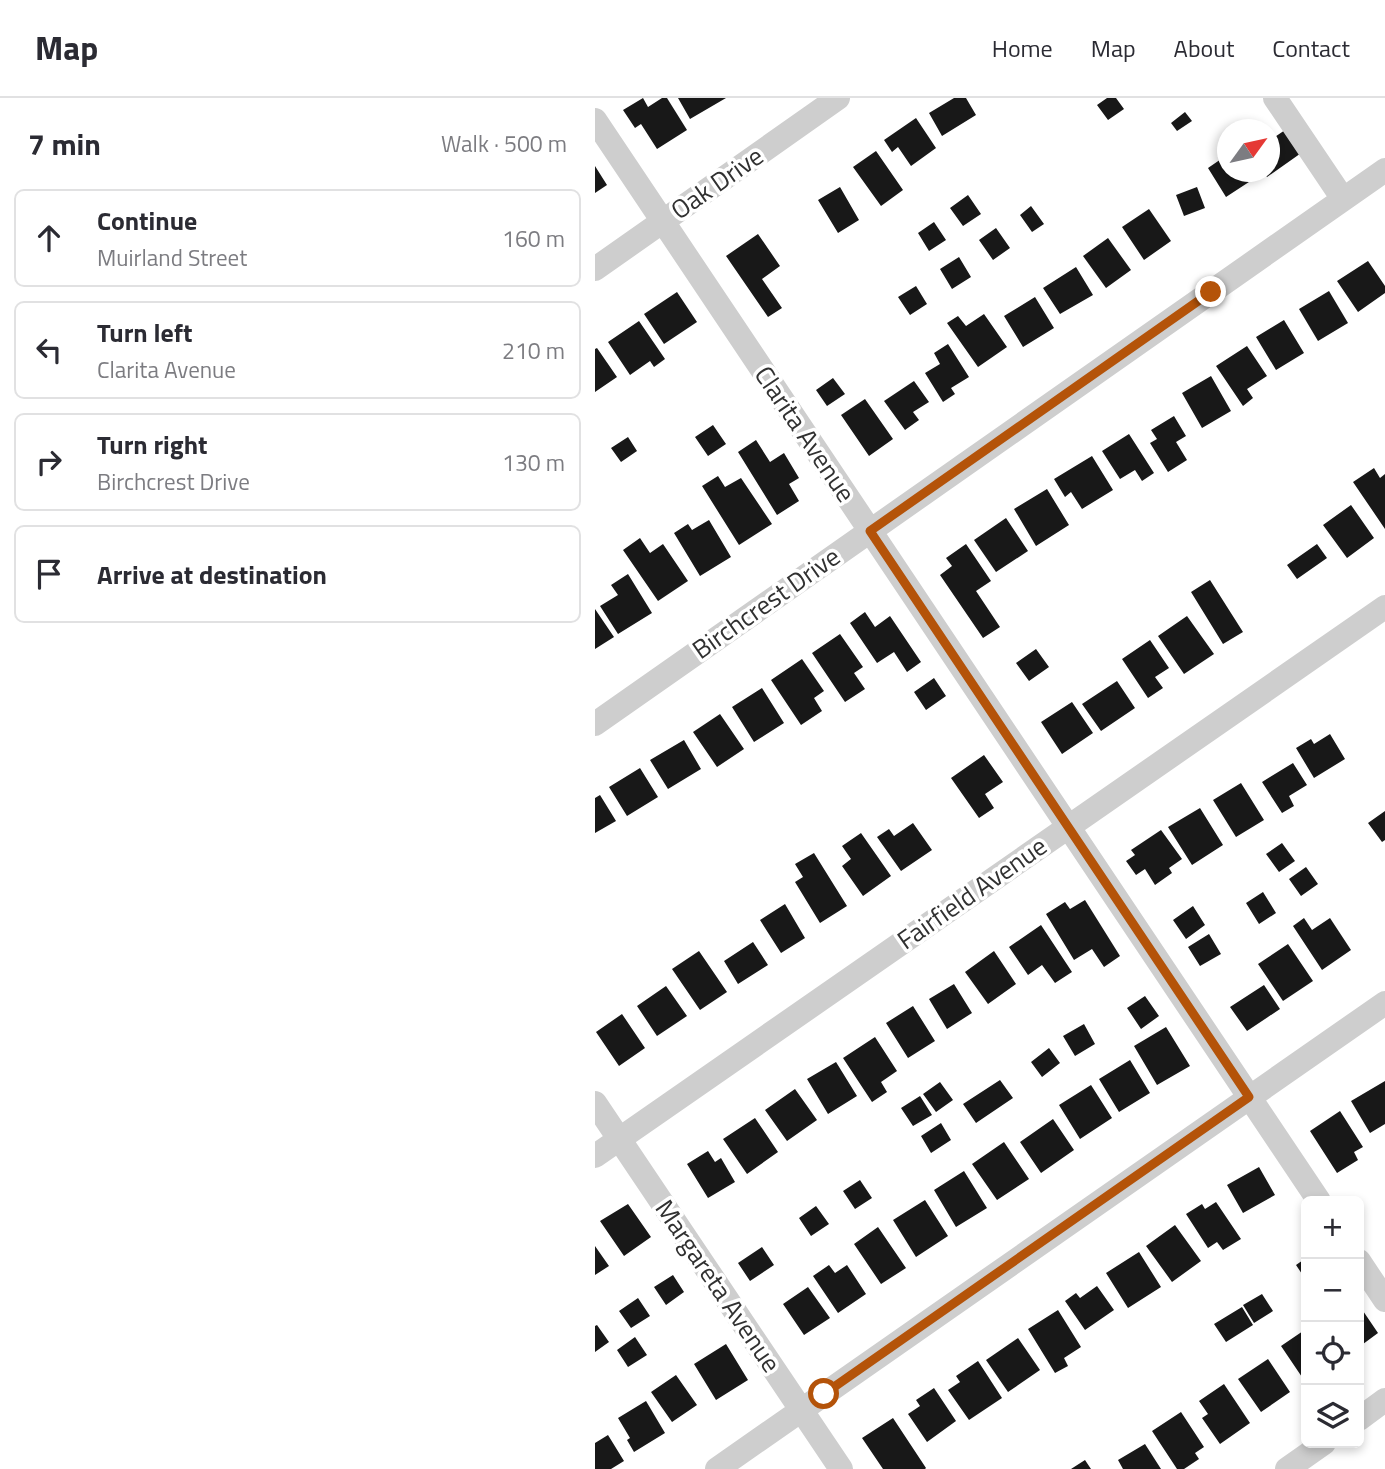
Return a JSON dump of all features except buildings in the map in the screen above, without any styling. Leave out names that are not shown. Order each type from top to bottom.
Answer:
[{"type":"street","name":"Oak Drive","points":[[595,269],[838,98]]},
{"type":"street","points":[[1275,98],[1343,199]]},
{"type":"street","name":"Clarita Avenue","points":[[595,120],[1316,1196]]},
{"type":"street","name":"Birchcrest Drive","points":[[595,724],[1385,170]]},
{"type":"street","name":"Fairfield Avenue","points":[[595,1156],[1385,607]]},
{"type":"street","points":[[717,1469],[1385,1003]]},
{"type":"street","name":"Margareta Avenue","points":[[595,1103],[841,1469]]},
{"type":"street","points":[[1364,1268],[1385,1300]]},
{"type":"street","points":[[1364,1415],[1385,1400]]},
{"type":"street","points":[[1287,1469],[1317,1448]]},
{"type":"route","points":[[824,1394],[1249,1097],[870,531],[1211,292]]}]
